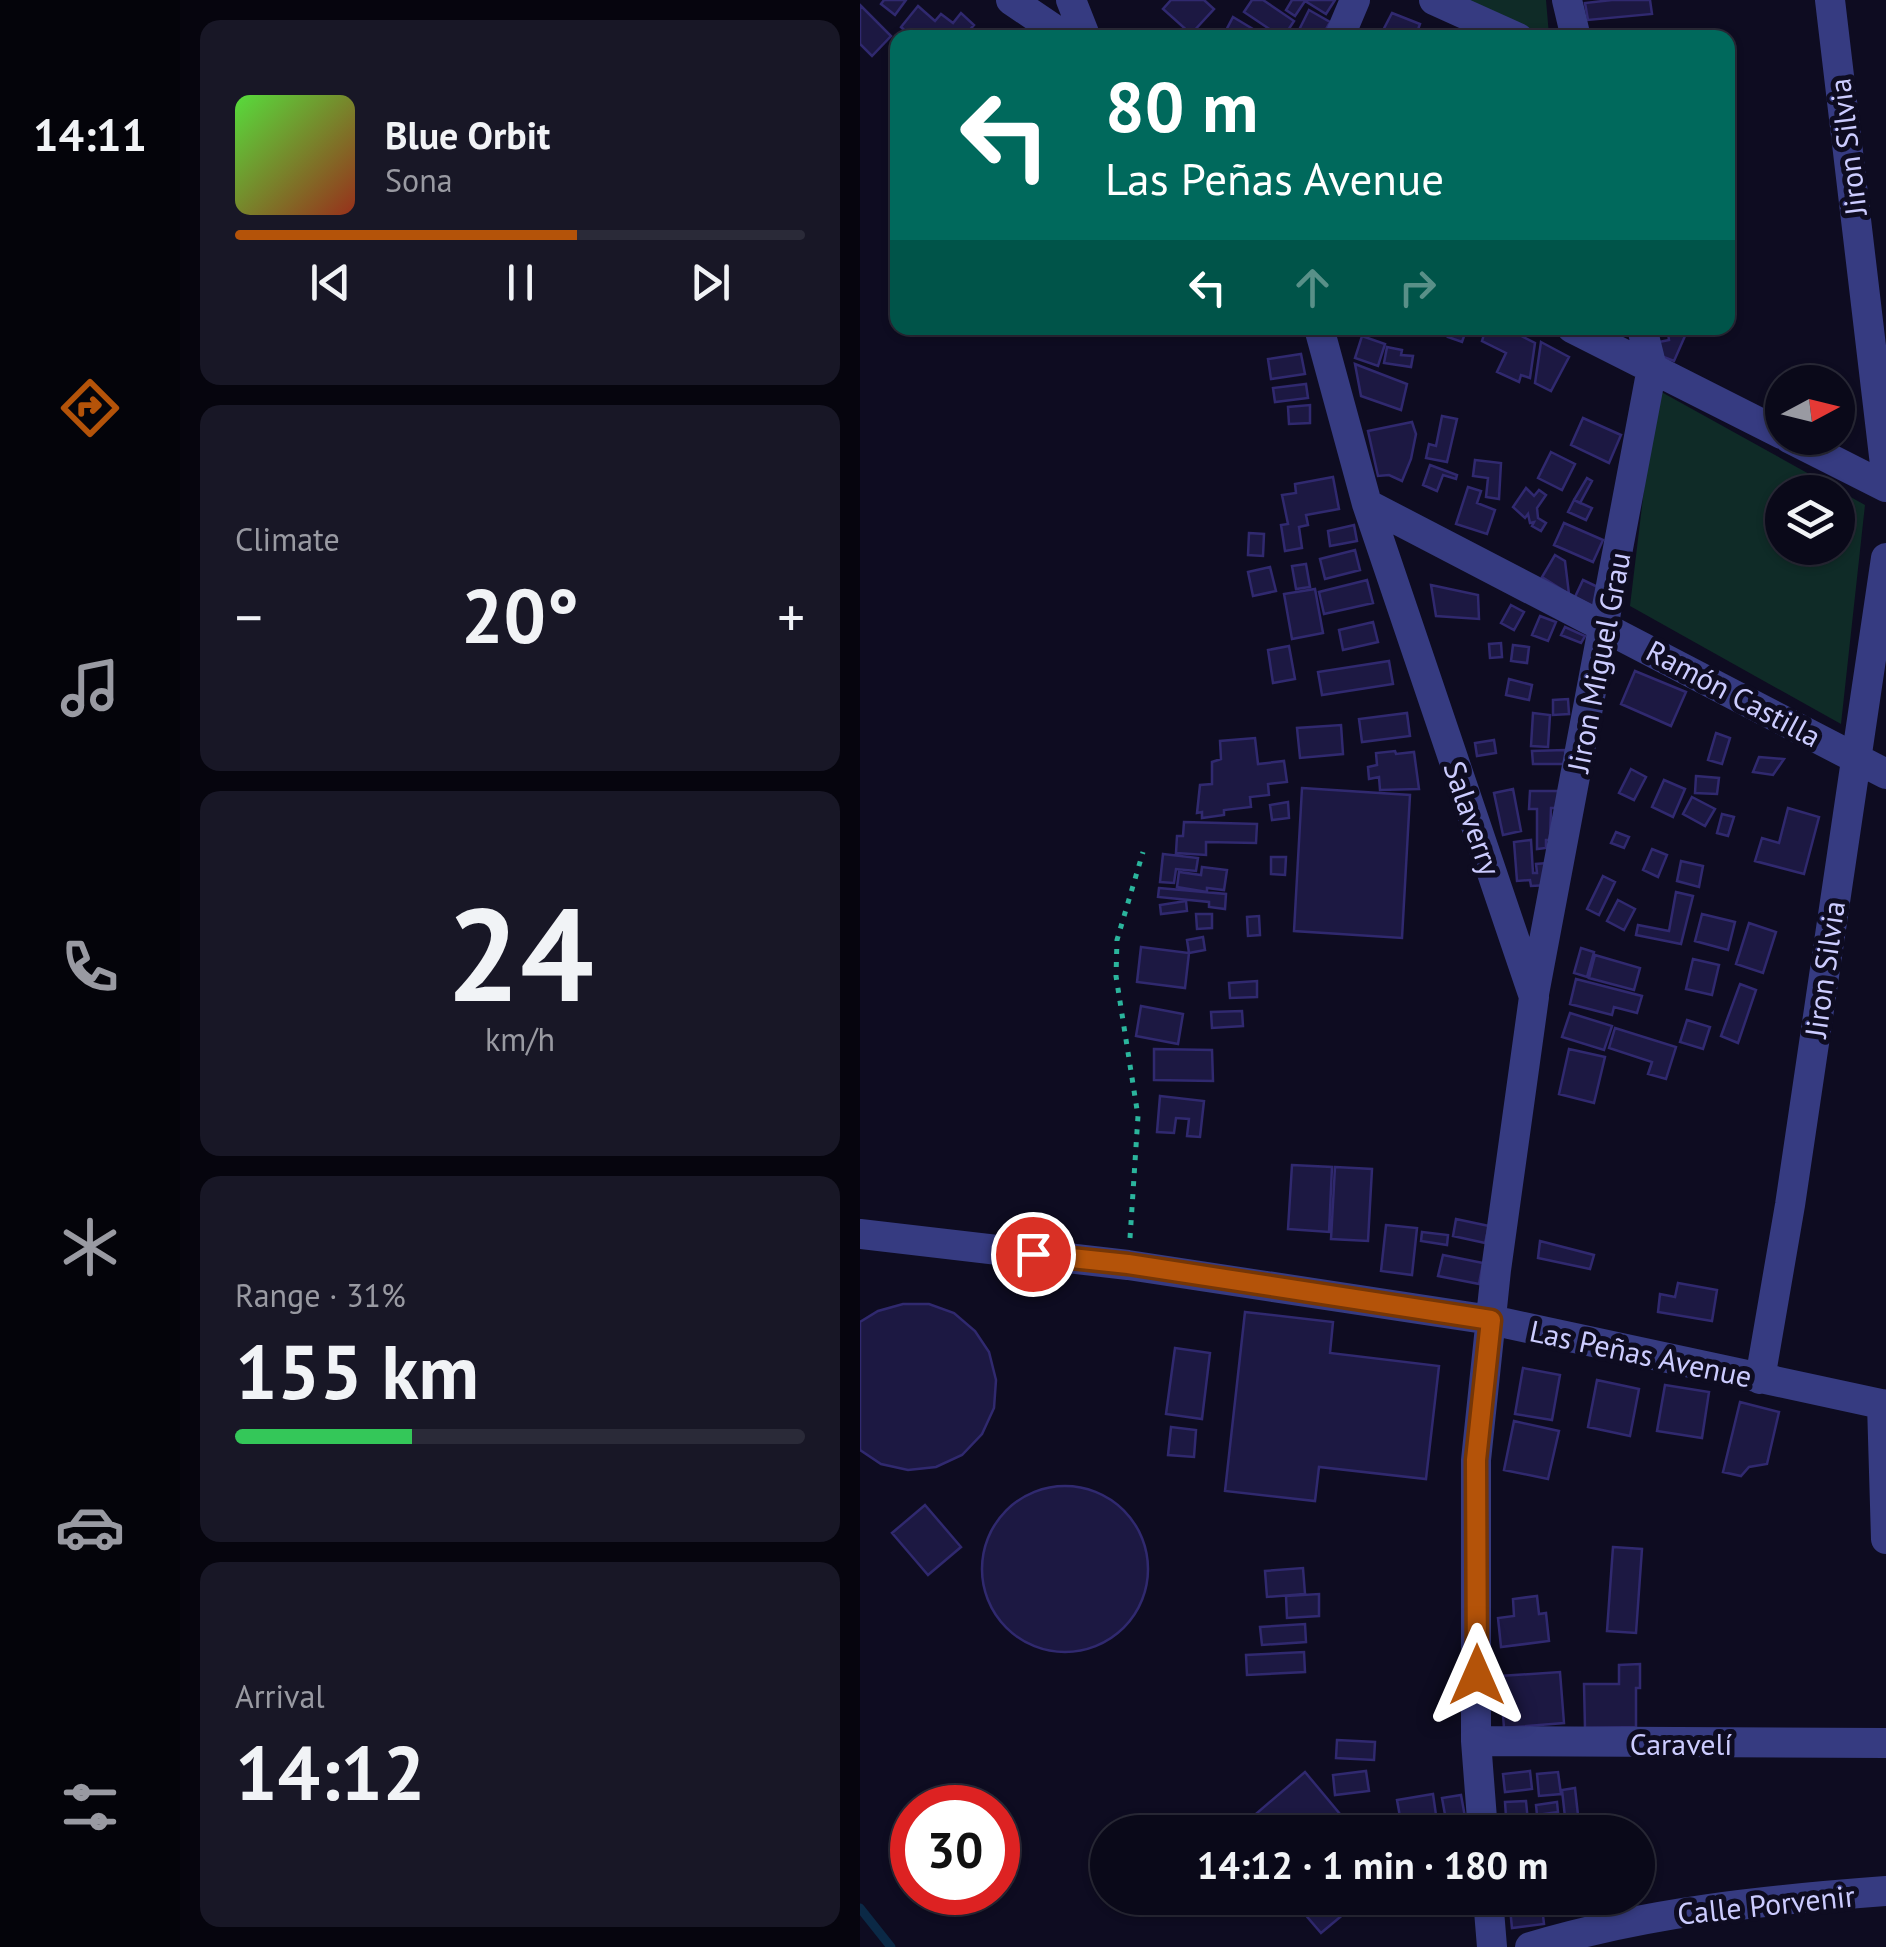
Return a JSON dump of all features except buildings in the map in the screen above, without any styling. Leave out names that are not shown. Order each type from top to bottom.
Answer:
[{"type":"street","points":[[1011,0],[1055,30]]},
{"type":"street","points":[[1072,0],[1083,30]]},
{"type":"street","points":[[1342,30],[1355,0]]},
{"type":"street","points":[[1434,0],[1500,30]]},
{"type":"street","points":[[1567,0],[1574,30]]},
{"type":"street","name":"Jiron Silvia","points":[[1830,0],[1886,473]]},
{"type":"street","name":"Salaverry","points":[[1321,335],[1367,504],[1534,998],[1476,1460],[1476,1741],[1482,1815]]},
{"type":"street","points":[[1586,335],[1765,425]]},
{"type":"street","name":"Jiron Miguel Grau","points":[[1534,998],[1652,368],[1644,335]]},
{"type":"street","points":[[1823,455],[1886,487]]},
{"type":"street","name":"Ramón Castilla","points":[[1367,504],[1886,774]]},
{"type":"street","name":"Jiron Silvia","points":[[1760,1379],[1886,558]]},
{"type":"street","name":"Las Peñas Avenue","points":[[860,1234],[1128,1264],[1491,1320],[1884,1404]]},
{"type":"street","points":[[1884,1404],[1886,1538]]},
{"type":"street","name":"Caravelí","points":[[1476,1741],[1886,1743]]},
{"type":"street","name":"Calle Porvenir","points":[[1530,1947],[1596,1927],[1706,1906],[1886,1892]]},
{"type":"street","points":[[1489,1915],[1492,1947]]},
{"type":"path","points":[[1128,1264],[1138,1116],[1116,976],[1117,940],[1143,852]]},
{"type":"green space","points":[[1464,0],[1546,0],[1549,30],[1530,30]]},
{"type":"green space","points":[[1656,389],[1765,449],[1765,455],[1775,455],[1811,475],[1765,475],[1765,565],[1855,565],[1855,499],[1865,505],[1841,724],[1630,606]]},
{"type":"waterway","points":[[860,1908],[891,1947]]},
{"type":"route","points":[[1033,1254],[1128,1264],[1491,1320],[1476,1460],[1477,1675]]}]
